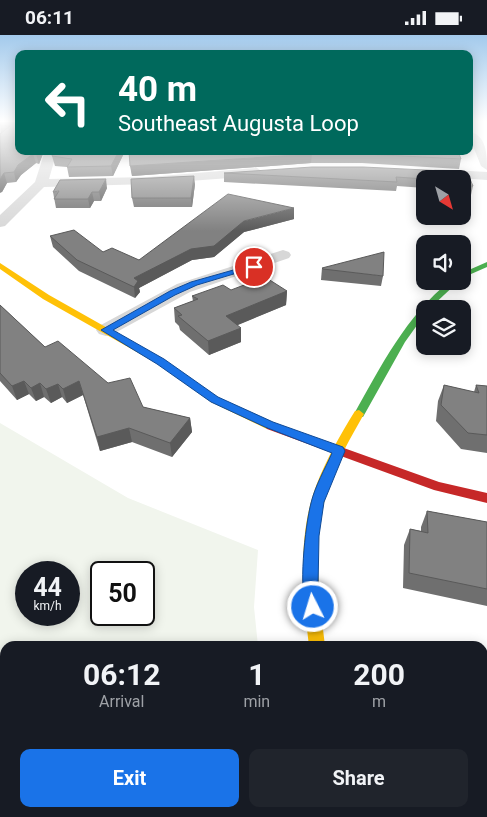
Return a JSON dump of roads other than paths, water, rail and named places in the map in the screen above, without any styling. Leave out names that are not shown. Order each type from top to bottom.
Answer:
[{"type":"street","points":[[0,223],[41,183],[49,158]]},
{"type":"street","points":[[41,183],[151,182],[268,171]]},
{"type":"street","points":[[471,175],[487,176]]},
{"type":"street","points":[[106,330],[187,287],[254,267],[283,255]]},
{"type":"street","points":[[471,272],[487,264]]},
{"type":"street","points":[[0,265],[46,297],[161,361],[215,400],[269,425],[438,487],[487,498]]},
{"type":"street","points":[[316,641],[310,587],[312,536],[318,502],[339,451],[417,317],[444,290]]}]
